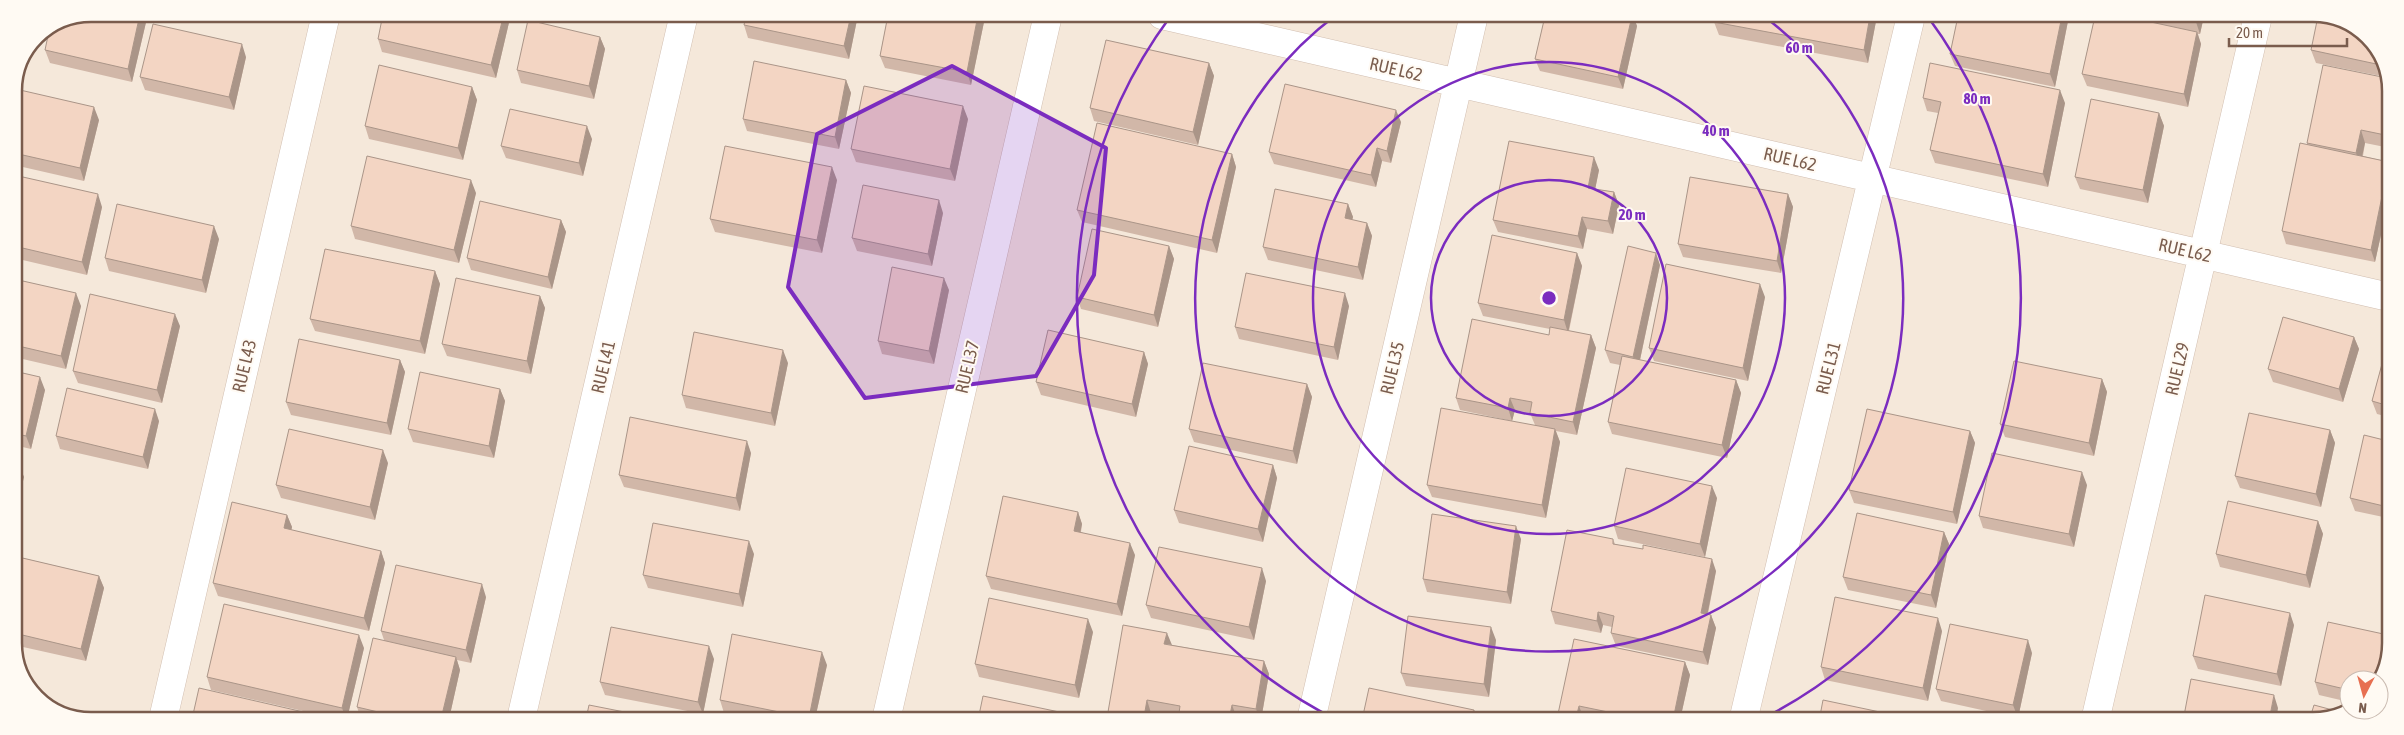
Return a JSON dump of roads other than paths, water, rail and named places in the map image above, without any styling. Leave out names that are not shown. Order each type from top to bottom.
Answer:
[{"type":"street","name":"RUE L43","points":[[165,712],[324,22]]},
{"type":"street","name":"RUE L41","points":[[523,712],[682,22]]},
{"type":"street","name":"RUE L37","points":[[888,712],[1046,22]]},
{"type":"street","name":"RUE L62","points":[[1192,22],[2381,295]]},
{"type":"street","name":"RUE L35","points":[[1313,712],[1472,22]]},
{"type":"street","name":"RUE L31","points":[[1745,712],[1874,178],[1910,22]]},
{"type":"street","name":"RUE L29","points":[[2097,712],[2257,22]]}]
